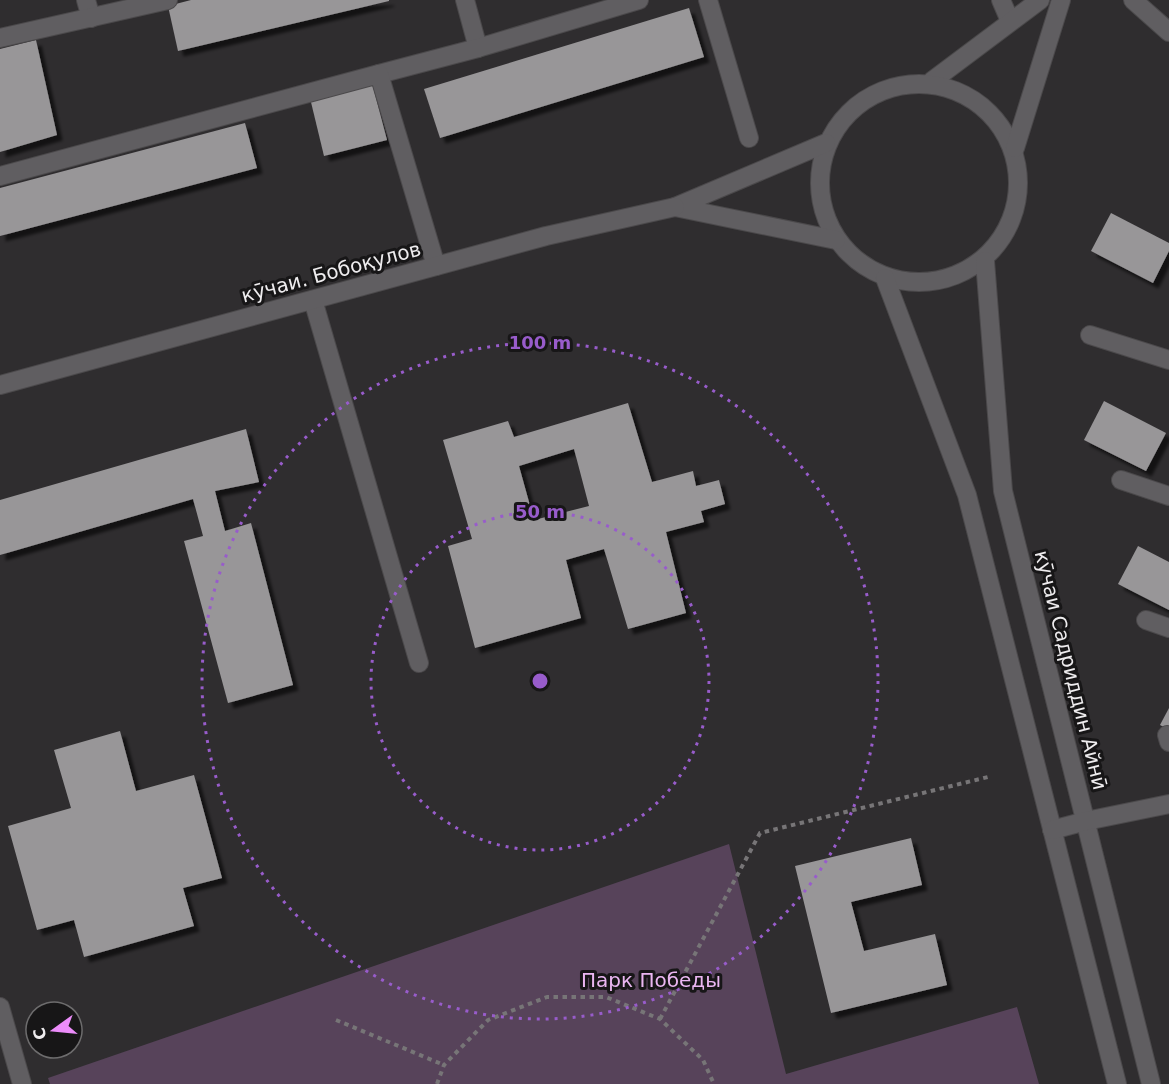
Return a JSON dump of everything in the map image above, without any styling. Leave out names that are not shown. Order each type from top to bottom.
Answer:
[{"type":"street","points":[[86,0],[90,18]]},
{"type":"street","points":[[0,38],[168,0]]},
{"type":"street","points":[[465,0],[478,48]]},
{"type":"street","points":[[0,176],[478,48],[639,0]]},
{"type":"street","points":[[708,0],[749,138]]},
{"type":"street","points":[[1001,0],[1010,21]]},
{"type":"street","points":[[675,207],[826,143],[870,93],[932,81],[1040,0]]},
{"type":"street","points":[[885,278],[937,283],[985,261],[1019,202],[1015,148],[1061,0]]},
{"type":"street","points":[[1132,0],[1169,32]]},
{"type":"street","points":[[379,74],[436,266]]},
{"type":"street","points":[[932,81],[989,108],[1015,148]]},
{"type":"street","points":[[826,143],[818,192],[836,240]]},
{"type":"street","points":[[675,207],[836,240],[885,278],[967,495],[1117,1084]]},
{"type":"street","name":"кӯчаи. Бобоқулов","points":[[0,385],[546,236],[675,207]]},
{"type":"street","name":"кӯчаи Садриддин Айнӣ","points":[[985,261],[1003,491],[1151,1084]]},
{"type":"street","points":[[313,300],[418,663]]},
{"type":"street","points":[[1090,335],[1169,360]]},
{"type":"street","points":[[1121,480],[1169,496]]},
{"type":"street","points":[[1146,620],[1169,628]]},
{"type":"street","points":[[1052,830],[1169,804]]},
{"type":"street","points":[[0,1007],[21,1084]]},
{"type":"path","points":[[660,1019],[760,833],[988,777]]},
{"type":"path","points":[[437,1084],[444,1065],[488,1020],[546,997],[606,997],[660,1019],[703,1060],[714,1084]]},
{"type":"path","points":[[336,1020],[444,1065]]},
{"type":"green space","name":"Парк Победы","points":[[729,844],[786,1074],[1017,1007],[1039,1084],[50,1084],[48,1078]]},
{"type":"building","points":[[191,0],[389,1],[178,51],[168,6]]},
{"type":"building","points":[[689,8],[704,57],[440,138],[424,89]]},
{"type":"building","points":[[36,40],[57,135],[0,152],[0,49]]},
{"type":"building","points":[[372,83],[387,140],[324,156],[310,98]]},
{"type":"building","points":[[245,123],[257,168],[0,236],[0,188]]},
{"type":"building","points":[[1111,213],[1169,243],[1169,251],[1153,283],[1091,251]]},
{"type":"building","points":[[1104,401],[1166,433],[1146,471],[1084,440]]},
{"type":"building","points":[[628,403],[652,482],[693,471],[696,486],[719,480],[725,504],[701,511],[704,522],[666,532],[686,613],[628,629],[604,549],[566,560],[581,618],[475,648],[448,546],[472,539],[443,440],[508,421],[514,437]],"holes":[[[574,449],[589,506],[534,520],[519,466]]]},
{"type":"building","points":[[246,429],[259,482],[215,491],[225,531],[251,523],[293,685],[228,703],[184,541],[203,536],[193,499],[0,555],[0,500]]},
{"type":"building","points":[[1138,546],[1169,562],[1169,610],[1118,584]]},
{"type":"building","points":[[1169,708],[1169,730],[1160,725]]},
{"type":"building","points":[[120,731],[136,791],[194,775],[222,878],[183,888],[194,926],[84,957],[74,920],[37,930],[8,826],[71,808],[54,750]]},
{"type":"building","points":[[911,838],[922,885],[851,902],[864,951],[935,934],[947,985],[831,1013],[795,866]]}]
